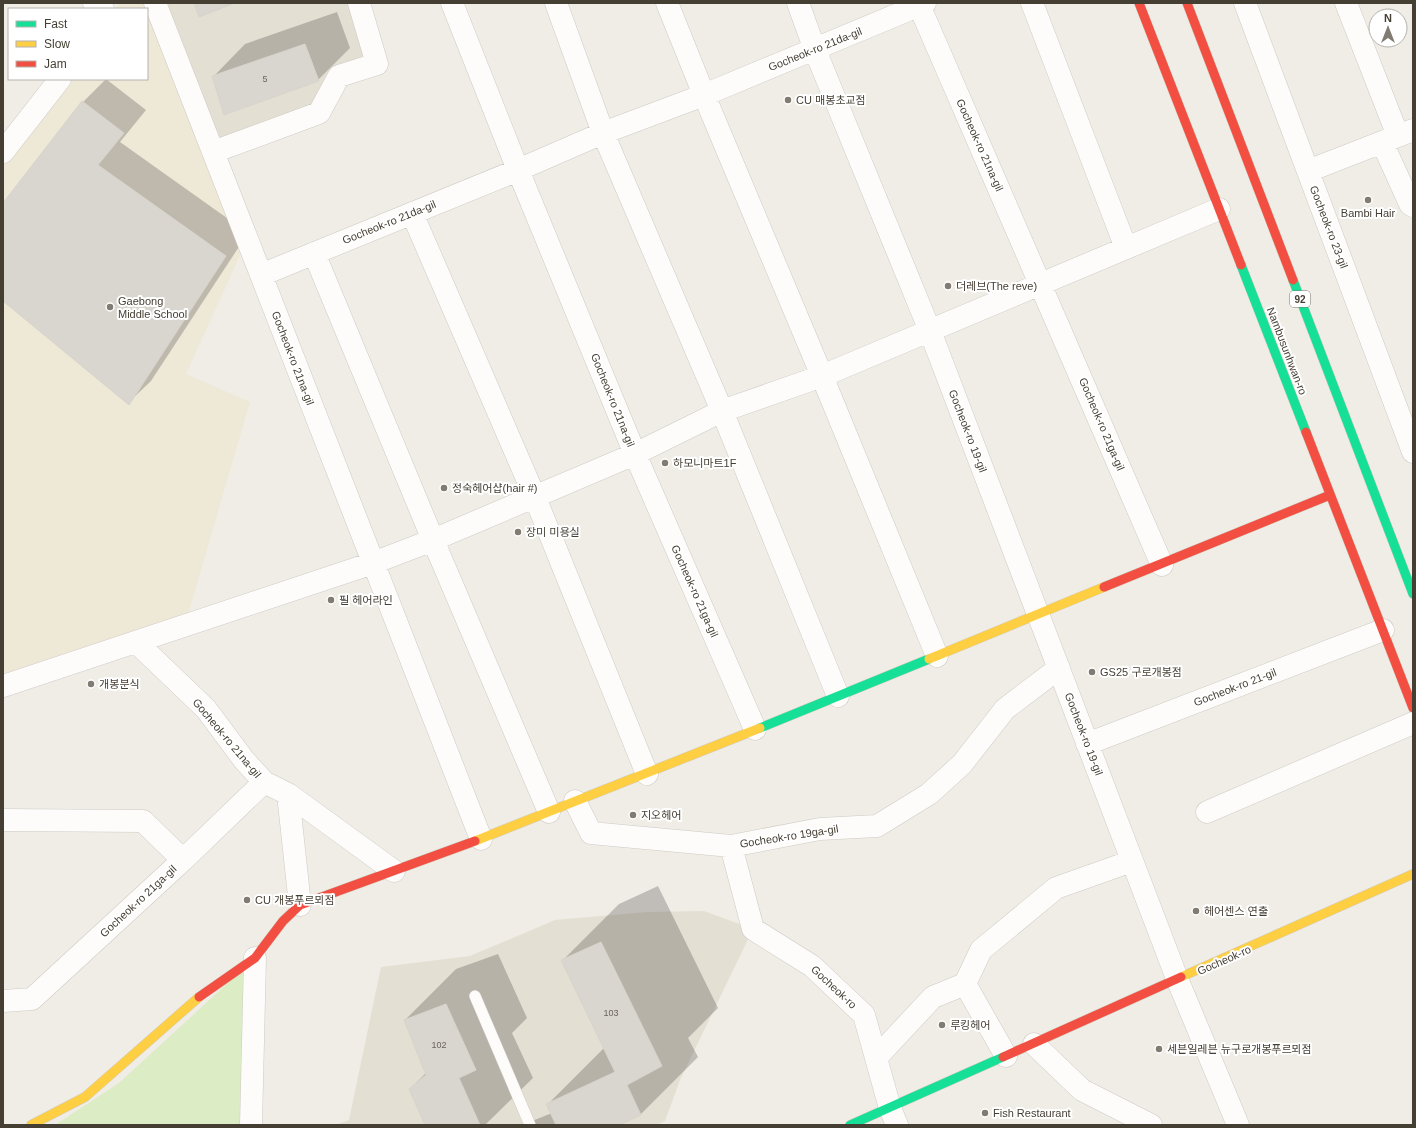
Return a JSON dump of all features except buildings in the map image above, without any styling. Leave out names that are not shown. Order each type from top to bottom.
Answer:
[{"type":"main road","name":"Nambusunhwan-ro","points":[[1139,3],[1413,708]]},
{"type":"main road","name":"92","points":[[1187,3],[1413,594]]},
{"type":"main road","points":[[31,1125],[85,1097],[206,991],[255,958],[283,922],[300,905],[481,840],[575,801],[647,774],[1162,565],[1330,495]]},
{"type":"main road","name":"Gocheok-ro","points":[[850,1125],[893,1116],[1006,1056],[1413,874]]},
{"type":"street","name":"Gocheok-ro 21na-gil","points":[[155,3],[373,563]]},
{"type":"street","points":[[213,152],[319,113],[339,76],[378,64],[359,3]]},
{"type":"street","points":[[452,3],[518,170]]},
{"type":"street","points":[[556,3],[603,132],[722,411],[838,696]]},
{"type":"street","points":[[668,3],[704,95],[937,656]]},
{"type":"street","name":"Gocheok-ro 19-gil","points":[[798,3],[815,50],[930,331],[1178,980],[1238,1125]]},
{"type":"street","points":[[1032,3],[1126,248]]},
{"type":"street","name":"Gocheok-ro 23-gil","points":[[1245,3],[1413,452]]},
{"type":"street","points":[[1346,3],[1397,136],[1410,204],[1413,206]]},
{"type":"street","name":"Gocheok-ro 21na-gil","points":[[922,4],[1041,284]]},
{"type":"street","name":"Gocheok-ro 21da-gil","points":[[260,275],[518,170],[603,132],[704,95],[815,50],[922,4]]},
{"type":"street","points":[[3,152],[59,80]]},
{"type":"street","points":[[1308,171],[1397,136]]},
{"type":"street","name":"Gocheok-ro 21na-gil","points":[[518,170],[635,454]]},
{"type":"street","name":"Gocheok-ro 21na-gil","points":[[3,686],[373,563],[433,540],[534,495],[635,454],[722,411],[822,376],[1219,209]]},
{"type":"street","points":[[412,213],[534,495],[647,774]]},
{"type":"street","points":[[314,253],[433,540],[549,812]]},
{"type":"street","name":"Gocheok-ro 21ga-gil","points":[[1041,284],[1162,565]]},
{"type":"street","name":"Gocheok-ro 21ga-gil","points":[[635,454],[756,729]]},
{"type":"street","points":[[373,563],[481,840]]},
{"type":"street","name":"Gocheok-ro 21-gil","points":[[1087,744],[1383,630]]},
{"type":"street","name":"Gocheok-ro 21na-gil","points":[[136,642],[206,710],[244,760],[264,782],[288,794],[394,871]]},
{"type":"street","name":"Gocheok-ro 19ga-gil","points":[[575,801],[592,833],[731,846],[820,829],[877,826],[929,794],[962,764],[1005,710],[1059,668]]},
{"type":"street","points":[[1207,812],[1413,723]]},
{"type":"street","name":"Gocheok-ro 21ga-gil","points":[[3,1001],[32,999],[183,860],[264,782]]},
{"type":"street","points":[[288,794],[300,905]]},
{"type":"street","points":[[3,820],[143,821],[183,860]]},
{"type":"street","name":"Gocheok-ro","points":[[731,846],[752,929],[812,966],[864,1015],[893,1116]]},
{"type":"street","points":[[876,1058],[932,997],[965,984],[981,950],[1056,888],[1132,861]]},
{"type":"street","points":[[251,1125],[255,958]]},
{"type":"street","points":[[965,984],[1006,1056]]},
{"type":"street","points":[[1034,1044],[1082,1090],[1151,1125]]},
{"type":"lane","points":[[475,996],[530,1125]]},
{"type":"shaded area","name":"Gaebong Middle School","points":[[120,3],[155,3],[247,240],[186,374],[250,402],[185,625],[3,686],[3,152],[59,80],[148,80],[148,8],[116,8]]},
{"type":"shaded area","points":[[155,3],[359,3],[377,64],[339,76],[319,113],[213,152]]},
{"type":"shaded area","points":[[704,911],[753,929],[680,1080],[665,1121],[656,1125],[336,1125],[349,1120],[381,967],[470,956],[555,920],[647,912]]},
{"type":"green space","points":[[255,958],[251,1125],[55,1125],[119,1083]]},
{"type":"traffic: fast","points":[[1241,265],[1306,432]]},
{"type":"traffic: fast","points":[[1293,280],[1413,594]]},
{"type":"traffic: fast","points":[[760,728],[929,659]]},
{"type":"traffic: fast","points":[[850,1125],[1003,1057]]},
{"type":"traffic: slow","points":[[929,659],[1104,587]]},
{"type":"traffic: slow","points":[[475,841],[760,728]]},
{"type":"traffic: slow","points":[[1181,977],[1413,874]]},
{"type":"traffic: slow","points":[[31,1125],[85,1097],[199,997]]},
{"type":"traffic: jam","points":[[1139,3],[1241,265]]},
{"type":"traffic: jam","points":[[1187,3],[1293,280]]},
{"type":"traffic: jam","points":[[1306,432],[1413,708]]},
{"type":"traffic: jam","points":[[1104,587],[1330,495]]},
{"type":"traffic: jam","points":[[199,997],[255,958],[283,921],[300,905],[475,841]]},
{"type":"traffic: jam","points":[[1003,1057],[1181,977]]},
{"type":"place","name":"CU 매봉초교점","points":[[788,100]]},
{"type":"place","name":"Bambi Hair","points":[[1368,200]]},
{"type":"place","name":"더레브(The reve)","points":[[948,286]]},
{"type":"place","name":"Gaebong Middle School","points":[[110,307]]},
{"type":"place","name":"하모니마트1F","points":[[665,463]]},
{"type":"place","name":"정숙헤어샵(hair #)","points":[[444,488]]},
{"type":"place","name":"장미 미용실","points":[[518,532]]},
{"type":"place","name":"필 헤어라인","points":[[331,600]]},
{"type":"place","name":"GS25 구로개봉점","points":[[1092,672]]},
{"type":"place","name":"개봉분식","points":[[91,684]]},
{"type":"place","name":"지오헤어","points":[[633,815]]},
{"type":"place","name":"CU 개봉푸르뫼점","points":[[247,900]]},
{"type":"place","name":"헤어센스 연출","points":[[1196,911]]},
{"type":"place","name":"루킹헤어","points":[[942,1025]]},
{"type":"place","name":"세븐일레븐 뉴구로개봉푸르뫼점","points":[[1159,1049]]},
{"type":"place","name":"Fish Restaurant","points":[[985,1113]]}]
